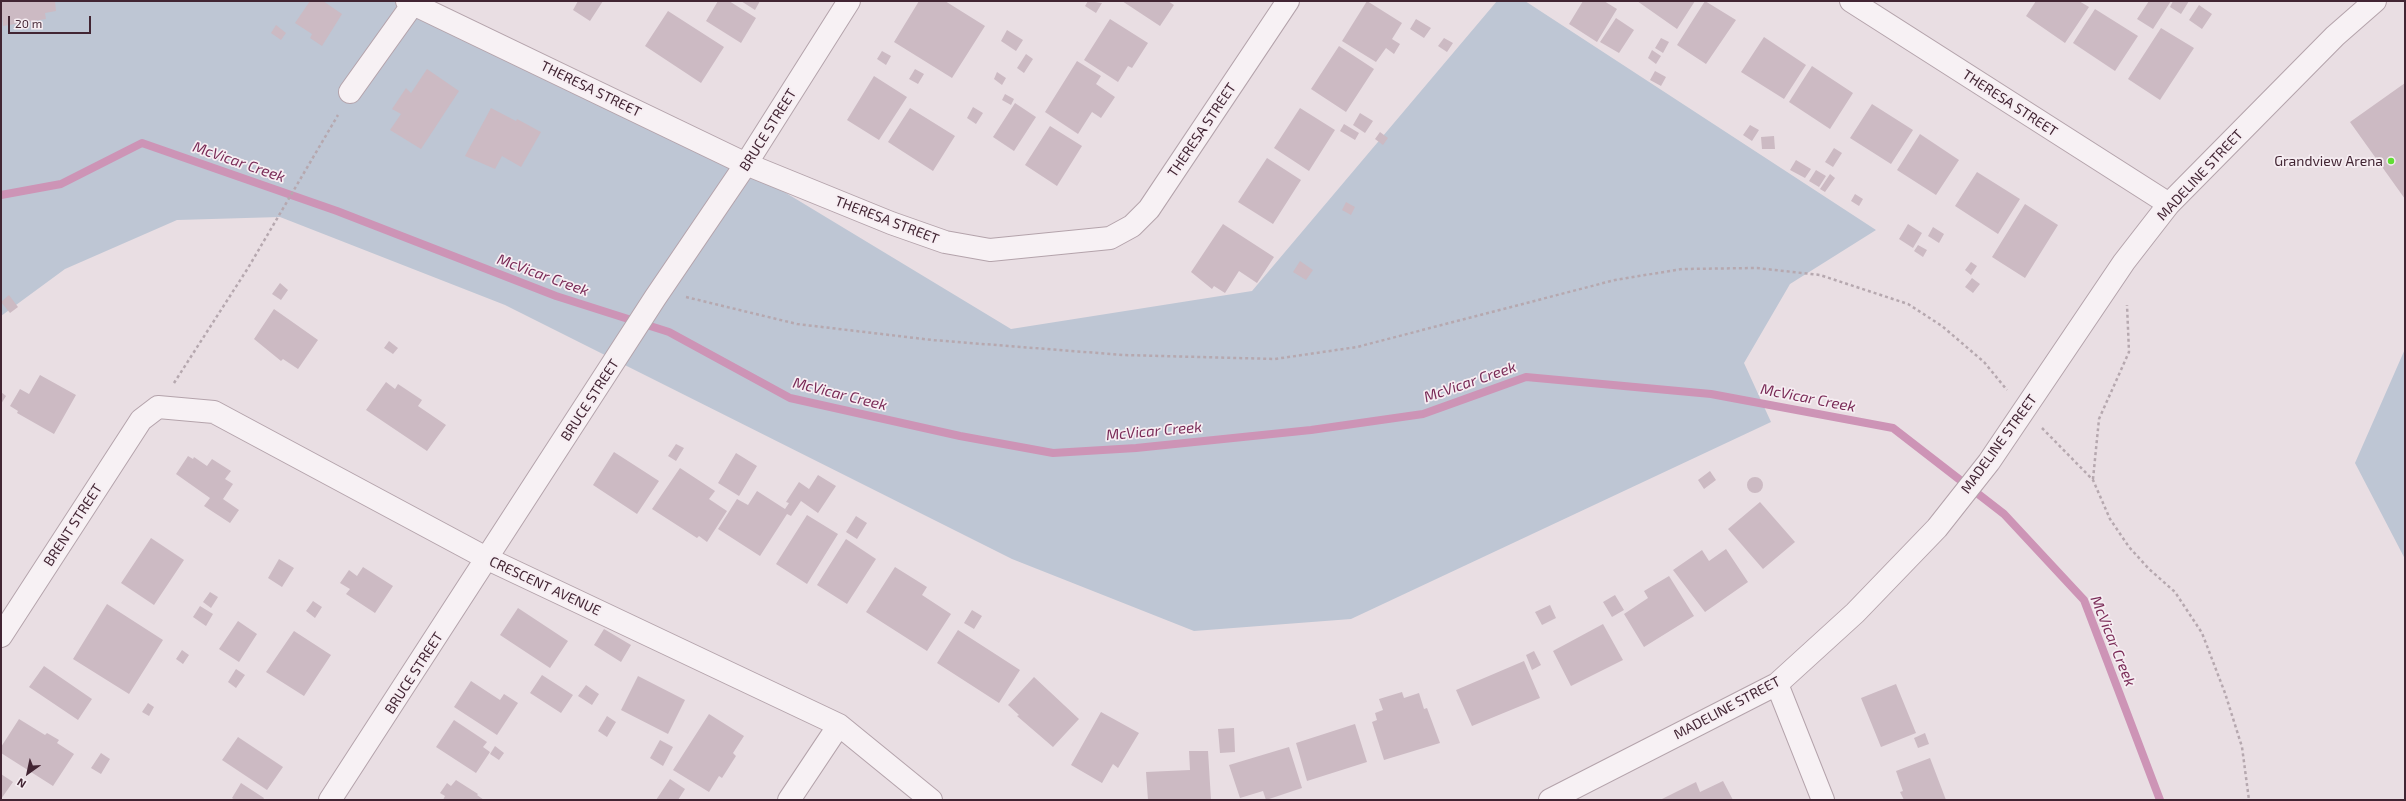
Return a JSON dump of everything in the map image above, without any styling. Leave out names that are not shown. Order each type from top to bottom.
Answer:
[{"type":"street","name":"BRUCE STREET","points":[[330,800],[488,559],[658,294],[746,164],[849,1]]},
{"type":"street","name":"THERESA STREET","points":[[412,2],[746,164],[891,223],[945,242],[990,250],[1110,238],[1132,226],[1149,209],[1288,1]]},
{"type":"street","name":"THERESA STREET","points":[[1851,1],[2169,204]]},
{"type":"street","name":"MADELINE STREET","points":[[1550,800],[1777,684],[1855,613],[1937,528],[1989,462],[2124,262],[2169,204],[2335,36],[2375,1]]},
{"type":"street","points":[[350,92],[412,2]]},
{"type":"street","name":"CRESCENT AVENUE","points":[[153,412],[214,412],[488,559],[839,724],[931,800]]},
{"type":"street","name":"BRENT STREET","points":[[1,636],[140,420],[153,412]]},
{"type":"street","points":[[1777,684],[1823,800]]},
{"type":"street","points":[[789,800],[839,724]]},
{"type":"path","points":[[153,412],[248,268],[318,150],[350,92]]},
{"type":"path","points":[[2093,480],[2099,420],[2129,352],[2124,262]]},
{"type":"path","points":[[658,294],[797,324],[932,340],[1123,355],[1275,359],[1357,347],[1615,280],[1682,269],[1757,268],[1820,275],[1908,304],[1942,326],[1984,362],[2024,410],[2093,480],[2110,519],[2129,547],[2148,569],[2175,592],[2202,633],[2226,693],[2242,747],[2249,800]]},
{"type":"shaded area","points":[[1,1],[391,1],[413,7],[748,170],[1011,329],[1252,291],[1497,1],[1525,1],[1876,230],[1790,284],[1744,363],[1771,422],[1351,619],[1194,631],[1012,559],[505,305],[280,217],[177,220],[65,269],[1,316]]},
{"type":"shaded area","points":[[2405,349],[2405,559],[2355,463]]},
{"type":"building","points":[[1,1],[55,1],[56,11],[45,13],[46,19],[3,26]]},
{"type":"building","points":[[310,1],[323,1],[342,14],[322,46],[310,38],[312,34],[295,23]]},
{"type":"building","points":[[578,1],[603,1],[590,21],[573,10]]},
{"type":"building","points":[[718,1],[729,1],[756,18],[741,43],[706,21]]},
{"type":"building","points":[[741,1],[760,1],[755,10]]},
{"type":"building","points":[[919,1],[945,1],[985,26],[952,78],[894,42]]},
{"type":"building","points":[[1088,1],[1102,3],[1096,13],[1085,6]]},
{"type":"building","points":[[1122,1],[1168,1],[1174,5],[1160,26]]},
{"type":"building","points":[[1367,1],[1402,23],[1392,39],[1400,44],[1394,54],[1386,48],[1376,62],[1342,41]]},
{"type":"building","points":[[1583,1],[1604,1],[1617,9],[1597,42],[1569,24]]},
{"type":"building","points":[[1637,1],[1695,1],[1677,29]]},
{"type":"building","points":[[1705,1],[1736,20],[1706,64],[1677,45]]},
{"type":"building","points":[[2036,1],[2079,1],[2089,7],[2065,43],[2026,16]]},
{"type":"building","points":[[2149,1],[2171,1],[2153,29],[2137,19]]},
{"type":"building","points":[[2173,1],[2189,1],[2181,14],[2170,7]]},
{"type":"building","points":[[2199,5],[2212,14],[2202,29],[2189,20]]},
{"type":"building","points":[[2095,9],[2138,36],[2115,71],[2073,43]]},
{"type":"building","points":[[668,11],[724,47],[701,83],[645,46]]},
{"type":"building","points":[[1616,18],[1634,30],[1619,53],[1600,42]]},
{"type":"building","points":[[1110,19],[1148,43],[1132,68],[1128,66],[1118,82],[1084,60]]},
{"type":"building","points":[[1416,19],[1431,28],[1424,38],[1410,29]]},
{"type":"building","points":[[276,25],[286,33],[281,40],[271,33]]},
{"type":"building","points":[[2161,28],[2194,48],[2160,100],[2128,79]]},
{"type":"building","points":[[1007,30],[1023,40],[1016,51],[1001,41]]},
{"type":"building","points":[[1764,37],[1806,65],[1784,99],[1741,72]]},
{"type":"building","points":[[1444,38],[1453,43],[1447,52],[1438,46]]},
{"type":"building","points":[[1661,38],[1669,42],[1663,53],[1655,48]]},
{"type":"building","points":[[1339,46],[1374,69],[1346,112],[1311,89]]},
{"type":"building","points":[[1652,50],[1661,56],[1656,64],[1648,58]]},
{"type":"building","points":[[882,51],[891,56],[886,65],[877,59]]},
{"type":"building","points":[[1026,54],[1033,59],[1024,73],[1017,68]]},
{"type":"building","points":[[1077,61],[1101,76],[1096,84],[1115,97],[1101,118],[1092,112],[1078,134],[1045,112]]},
{"type":"building","points":[[1812,66],[1853,93],[1830,129],[1789,102]]},
{"type":"building","points":[[427,69],[459,91],[421,149],[390,130],[401,114],[392,109],[406,88],[411,93]]},
{"type":"building","points":[[915,69],[924,74],[918,84],[909,79]]},
{"type":"building","points":[[1655,71],[1666,77],[1661,86],[1650,80]]},
{"type":"building","points":[[997,72],[1006,78],[1002,85],[994,79]]},
{"type":"building","points":[[874,76],[907,97],[879,140],[847,120]]},
{"type":"building","name":"Grandview Arena","points":[[2405,83],[2405,199],[2350,122]]},
{"type":"building","points":[[1005,94],[1014,99],[1011,105],[1002,100]]},
{"type":"building","points":[[1015,103],[1036,117],[1014,151],[993,137]]},
{"type":"building","points":[[1872,104],[1913,130],[1891,164],[1850,138]]},
{"type":"building","points":[[973,107],[983,113],[976,124],[967,118]]},
{"type":"building","points":[[491,108],[516,121],[517,119],[541,132],[521,167],[502,156],[495,169],[465,156]]},
{"type":"building","points":[[910,108],[955,136],[933,171],[888,142]]},
{"type":"building","points":[[1300,108],[1335,130],[1309,171],[1274,148]]},
{"type":"building","points":[[1360,113],[1373,121],[1365,133],[1353,125]]},
{"type":"building","points":[[1344,124],[1359,133],[1355,140],[1340,131]]},
{"type":"building","points":[[1750,125],[1759,130],[1752,141],[1743,135]]},
{"type":"building","points":[[1050,126],[1082,146],[1057,186],[1025,165]]},
{"type":"building","points":[[1380,132],[1388,138],[1383,145],[1375,139]]},
{"type":"building","points":[[1920,134],[1959,160],[1936,195],[1897,170]]},
{"type":"building","points":[[1774,136],[1775,149],[1762,149],[1761,137]]},
{"type":"building","points":[[1834,148],[1842,153],[1833,167],[1825,162]]},
{"type":"building","points":[[1267,158],[1301,180],[1273,224],[1238,202]]},
{"type":"building","points":[[1796,160],[1811,169],[1805,178],[1790,170]]},
{"type":"building","points":[[1816,170],[1826,176],[1819,187],[1809,181]]},
{"type":"building","points":[[1977,172],[2020,199],[1998,234],[1955,206]]},
{"type":"building","points":[[1830,174],[1835,178],[1825,192],[1820,189]]},
{"type":"building","points":[[1855,194],[1863,199],[1859,206],[1851,201]]},
{"type":"building","points":[[1346,202],[1355,207],[1351,215],[1342,210]]},
{"type":"building","points":[[2025,204],[2058,225],[2025,278],[1992,257]]},
{"type":"building","points":[[1223,224],[1274,257],[1257,283],[1239,271],[1225,293],[1214,286],[1212,289],[1191,272]]},
{"type":"building","points":[[1908,224],[1922,233],[1913,248],[1899,239]]},
{"type":"building","points":[[1933,227],[1944,234],[1939,243],[1928,236]]},
{"type":"building","points":[[1918,245],[1927,250],[1923,257],[1914,251]]},
{"type":"building","points":[[1300,261],[1313,270],[1306,280],[1293,272]]},
{"type":"building","points":[[1971,262],[1977,266],[1971,275],[1965,270]]},
{"type":"building","points":[[1972,278],[1980,284],[1973,293],[1965,287]]},
{"type":"building","points":[[280,283],[288,290],[281,300],[272,294]]},
{"type":"building","points":[[9,295],[18,307],[10,313],[1,302]]},
{"type":"building","points":[[274,309],[318,340],[298,369],[283,359],[281,361],[254,339]]},
{"type":"building","points":[[389,341],[398,348],[393,354],[384,348]]},
{"type":"building","points":[[40,375],[76,395],[54,434],[17,413],[18,411],[10,406],[20,389],[29,394]]},
{"type":"building","points":[[386,382],[395,389],[398,384],[422,400],[418,406],[446,425],[427,451],[366,410]]},
{"type":"building","points":[[1,392],[6,396],[1,404]]},
{"type":"building","points":[[676,444],[684,448],[676,461],[668,456]]},
{"type":"building","points":[[614,452],[659,481],[637,514],[593,485]]},
{"type":"building","points":[[736,453],[757,466],[739,496],[718,483]]},
{"type":"building","points":[[188,456],[193,459],[194,457],[207,466],[212,459],[231,471],[225,479],[233,484],[223,499],[239,510],[230,523],[204,506],[210,498],[176,474]]},
{"type":"building","points":[[680,468],[715,491],[709,499],[727,511],[707,542],[699,536],[697,538],[652,509]]},
{"type":"building","points":[[1710,471],[1716,480],[1704,489],[1698,480]]},
{"type":"building","points":[[818,475],[836,486],[818,513],[801,501],[791,516],[787,514],[760,556],[718,529],[737,499],[748,505],[757,491],[785,509],[789,503],[786,502],[799,482],[809,489]]},
{"type":"building","points":[[1752,477],[1758,477],[1763,482],[1761,491],[1758,493],[1752,493],[1747,488],[1747,482]]},
{"type":"building","points":[[1760,502],[1795,542],[1763,569],[1728,529]]},
{"type":"building","points":[[807,515],[838,534],[807,584],[776,564]]},
{"type":"building","points":[[856,516],[867,523],[857,539],[846,532]]},
{"type":"building","points":[[151,538],[184,560],[154,605],[121,583]]},
{"type":"building","points":[[846,539],[876,559],[847,604],[817,585]]},
{"type":"building","points":[[1726,549],[1748,582],[1705,612],[1673,570],[1702,550],[1709,561]]},
{"type":"building","points":[[279,559],[294,568],[282,587],[268,578]]},
{"type":"building","points":[[363,567],[393,586],[375,613],[346,594],[350,589],[340,583],[349,570],[357,576]]},
{"type":"building","points":[[895,567],[927,587],[922,595],[951,614],[927,651],[866,612]]},
{"type":"building","points":[[1669,576],[1694,616],[1644,647],[1624,614],[1648,598],[1644,591]]},
{"type":"building","points":[[210,592],[218,597],[211,608],[203,602]]},
{"type":"building","points":[[1615,595],[1624,610],[1612,617],[1603,602]]},
{"type":"building","points":[[313,601],[322,607],[315,618],[306,611]]},
{"type":"building","points":[[107,604],[163,640],[129,694],[73,659]]},
{"type":"building","points":[[1550,605],[1556,618],[1542,625],[1535,612]]},
{"type":"building","points":[[200,606],[213,614],[206,626],[193,617]]},
{"type":"building","points":[[518,608],[568,641],[550,668],[500,635]]},
{"type":"building","points":[[972,610],[982,616],[974,629],[964,623]]},
{"type":"building","points":[[238,621],[257,634],[239,662],[219,649]]},
{"type":"building","points":[[1603,624],[1623,660],[1571,686],[1553,651]]},
{"type":"building","points":[[604,629],[631,645],[621,662],[594,645]]},
{"type":"building","points":[[958,630],[1020,670],[999,703],[937,663]]},
{"type":"building","points":[[294,631],[331,655],[304,696],[266,672]]},
{"type":"building","points":[[182,650],[189,655],[183,664],[176,659]]},
{"type":"building","points":[[1534,651],[1541,665],[1532,670],[1526,655]]},
{"type":"building","points":[[1524,661],[1540,698],[1472,726],[1456,690]]},
{"type":"building","points":[[44,666],[92,699],[78,720],[29,687]]},
{"type":"building","points":[[236,669],[245,675],[236,688],[228,682]]},
{"type":"building","points":[[542,675],[573,695],[561,713],[530,693]]},
{"type":"building","points":[[638,676],[685,700],[668,734],[621,710]]},
{"type":"building","points":[[1034,677],[1079,719],[1053,747],[1017,716],[1019,715],[1008,705]]},
{"type":"building","points":[[471,681],[500,700],[504,694],[518,703],[497,735],[454,707]]},
{"type":"building","points":[[1896,684],[1916,733],[1881,747],[1861,698]]},
{"type":"building","points":[[586,685],[599,694],[592,705],[578,696]]},
{"type":"building","points":[[1402,692],[1404,698],[1419,693],[1424,709],[1427,708],[1440,743],[1384,760],[1372,722],[1377,720],[1375,713],[1383,710],[1379,699]]},
{"type":"building","points":[[148,703],[154,707],[149,716],[142,712]]},
{"type":"building","points":[[1101,712],[1139,733],[1118,768],[1113,764],[1102,783],[1071,765]]},
{"type":"building","points":[[709,714],[744,736],[733,753],[736,756],[722,778],[719,776],[709,792],[673,770]]},
{"type":"building","points":[[607,716],[616,722],[607,737],[598,731]]},
{"type":"building","points":[[19,719],[45,735],[47,733],[59,740],[57,743],[74,754],[53,786],[1,753],[1,747]]},
{"type":"building","points":[[454,720],[487,742],[483,747],[490,752],[476,773],[436,747]]},
{"type":"building","points":[[1355,724],[1367,762],[1307,781],[1296,743]]},
{"type":"building","points":[[1234,728],[1235,752],[1220,753],[1218,729]]},
{"type":"building","points":[[1925,733],[1929,744],[1918,748],[1914,738]]},
{"type":"building","points":[[238,737],[283,767],[267,790],[222,760]]},
{"type":"building","points":[[660,740],[673,747],[663,766],[650,758]]},
{"type":"building","points":[[495,746],[504,753],[499,760],[490,754]]},
{"type":"building","points":[[1289,747],[1302,788],[1266,800],[1263,791],[1240,798],[1229,765]]},
{"type":"building","points":[[1189,751],[1208,751],[1211,800],[1148,800],[1146,772],[1190,770]]},
{"type":"building","points":[[101,753],[110,759],[101,774],[91,768]]},
{"type":"building","points":[[1930,758],[1946,800],[1904,800],[1900,792],[1903,791],[1896,771]]},
{"type":"building","points":[[1,774],[13,782],[1,799]]},
{"type":"building","points":[[670,779],[685,789],[678,800],[656,800]]},
{"type":"building","points":[[456,780],[478,794],[477,795],[484,800],[443,800],[445,796],[440,793],[447,783],[451,786]]},
{"type":"building","points":[[1723,781],[1733,800],[1660,800],[1696,782],[1700,792]]},
{"type":"building","points":[[241,783],[264,798],[263,800],[235,800],[232,798]]},
{"type":"waterway","name":"McVicar Creek","points":[[1,195],[61,184],[142,143],[337,211],[556,296],[669,332],[790,398],[960,436],[1053,453],[1136,448],[1311,430],[1423,414],[1526,377],[1711,394],[1893,428],[2004,514],[2084,600],[2160,800]]},
{"type":"place","name":"Grandview Arena","points":[[2391,161]]}]
